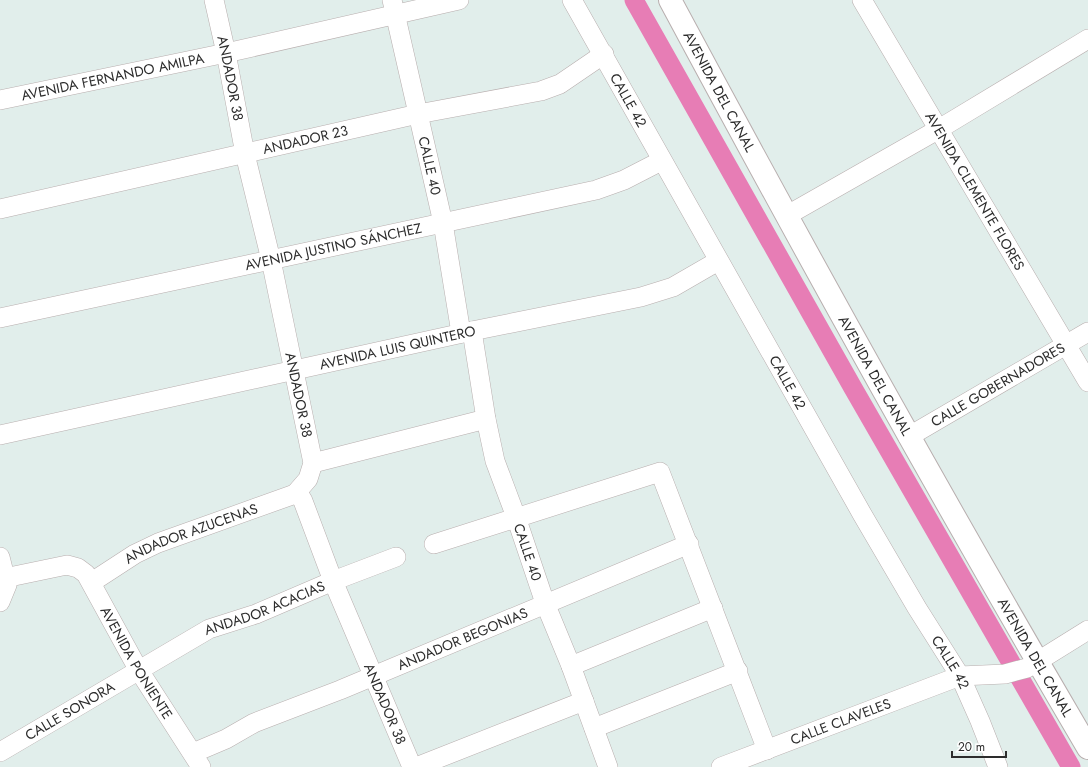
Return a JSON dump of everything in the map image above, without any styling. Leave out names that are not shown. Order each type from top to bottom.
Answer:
[{"type":"street","name":"ANDADOR 38","points":[[214,0],[226,53],[245,154],[271,260],[313,463]]},
{"type":"street","name":"AVENIDA FERNANDO AMILPA","points":[[0,100],[226,53],[393,7],[459,0]]},
{"type":"street","name":"CALLE 42","points":[[572,0],[604,54],[661,161],[870,528],[917,608],[960,676],[998,767]]},
{"type":"street","name":"AVENIDA DEL CANAL","points":[[670,0],[786,216],[1033,665],[1088,748]]},
{"type":"street","name":"AVENIDA CLEMENTE FLORES","points":[[862,0],[1088,382]]},
{"type":"street","name":"CALLE 40","points":[[393,7],[443,223],[495,461],[516,517],[545,604],[571,666],[608,767]]},
{"type":"street","points":[[786,216],[939,129],[1088,39]]},
{"type":"street","name":"ANDADOR 23","points":[[0,209],[418,114],[541,91],[560,84],[604,54]]},
{"type":"street","name":"AVENIDA JUSTINO SÁNCHEZ","points":[[0,318],[596,190],[624,180],[661,161]]},
{"type":"street","name":"AVENIDA LUIS QUINTERO","points":[[0,435],[467,332],[641,297],[674,287],[718,261]]},
{"type":"street","name":"CALLE GOBERNADORES","points":[[908,437],[1088,332]]},
{"type":"street","points":[[295,494],[308,479],[313,463],[486,418]]},
{"type":"street","points":[[434,544],[660,472],[714,608],[767,750]]},
{"type":"street","name":"ANDADOR 38","points":[[295,494],[300,496],[303,501],[333,581],[412,767]]},
{"type":"street","name":"ANDADOR AZUCENAS","points":[[92,582],[135,554],[158,543],[295,494]]},
{"type":"street","name":"ANDADOR BEGONIAS","points":[[197,760],[226,739],[254,723],[374,676],[689,544]]},
{"type":"street","points":[[0,557],[3,578],[7,586],[0,602]]},
{"type":"street","name":"ANDADOR ACACIAS","points":[[138,669],[186,644],[209,629],[256,614],[333,581],[396,557]]},
{"type":"street","name":"AVENIDA PONIENTE","points":[[3,578],[67,565],[78,568],[86,574],[92,582],[138,669],[197,760]]},
{"type":"street","points":[[571,666],[714,608]]},
{"type":"street","name":"CALLE CLAVELES","points":[[721,767],[960,676],[1005,674],[1033,665],[1088,630]]},
{"type":"street","name":"CALLE SONORA","points":[[0,752],[138,669]]},
{"type":"street","points":[[594,728],[738,671]]},
{"type":"street","points":[[416,767],[584,701]]},
{"type":"waterway","points":[[634,0],[853,388],[1071,767]]}]
